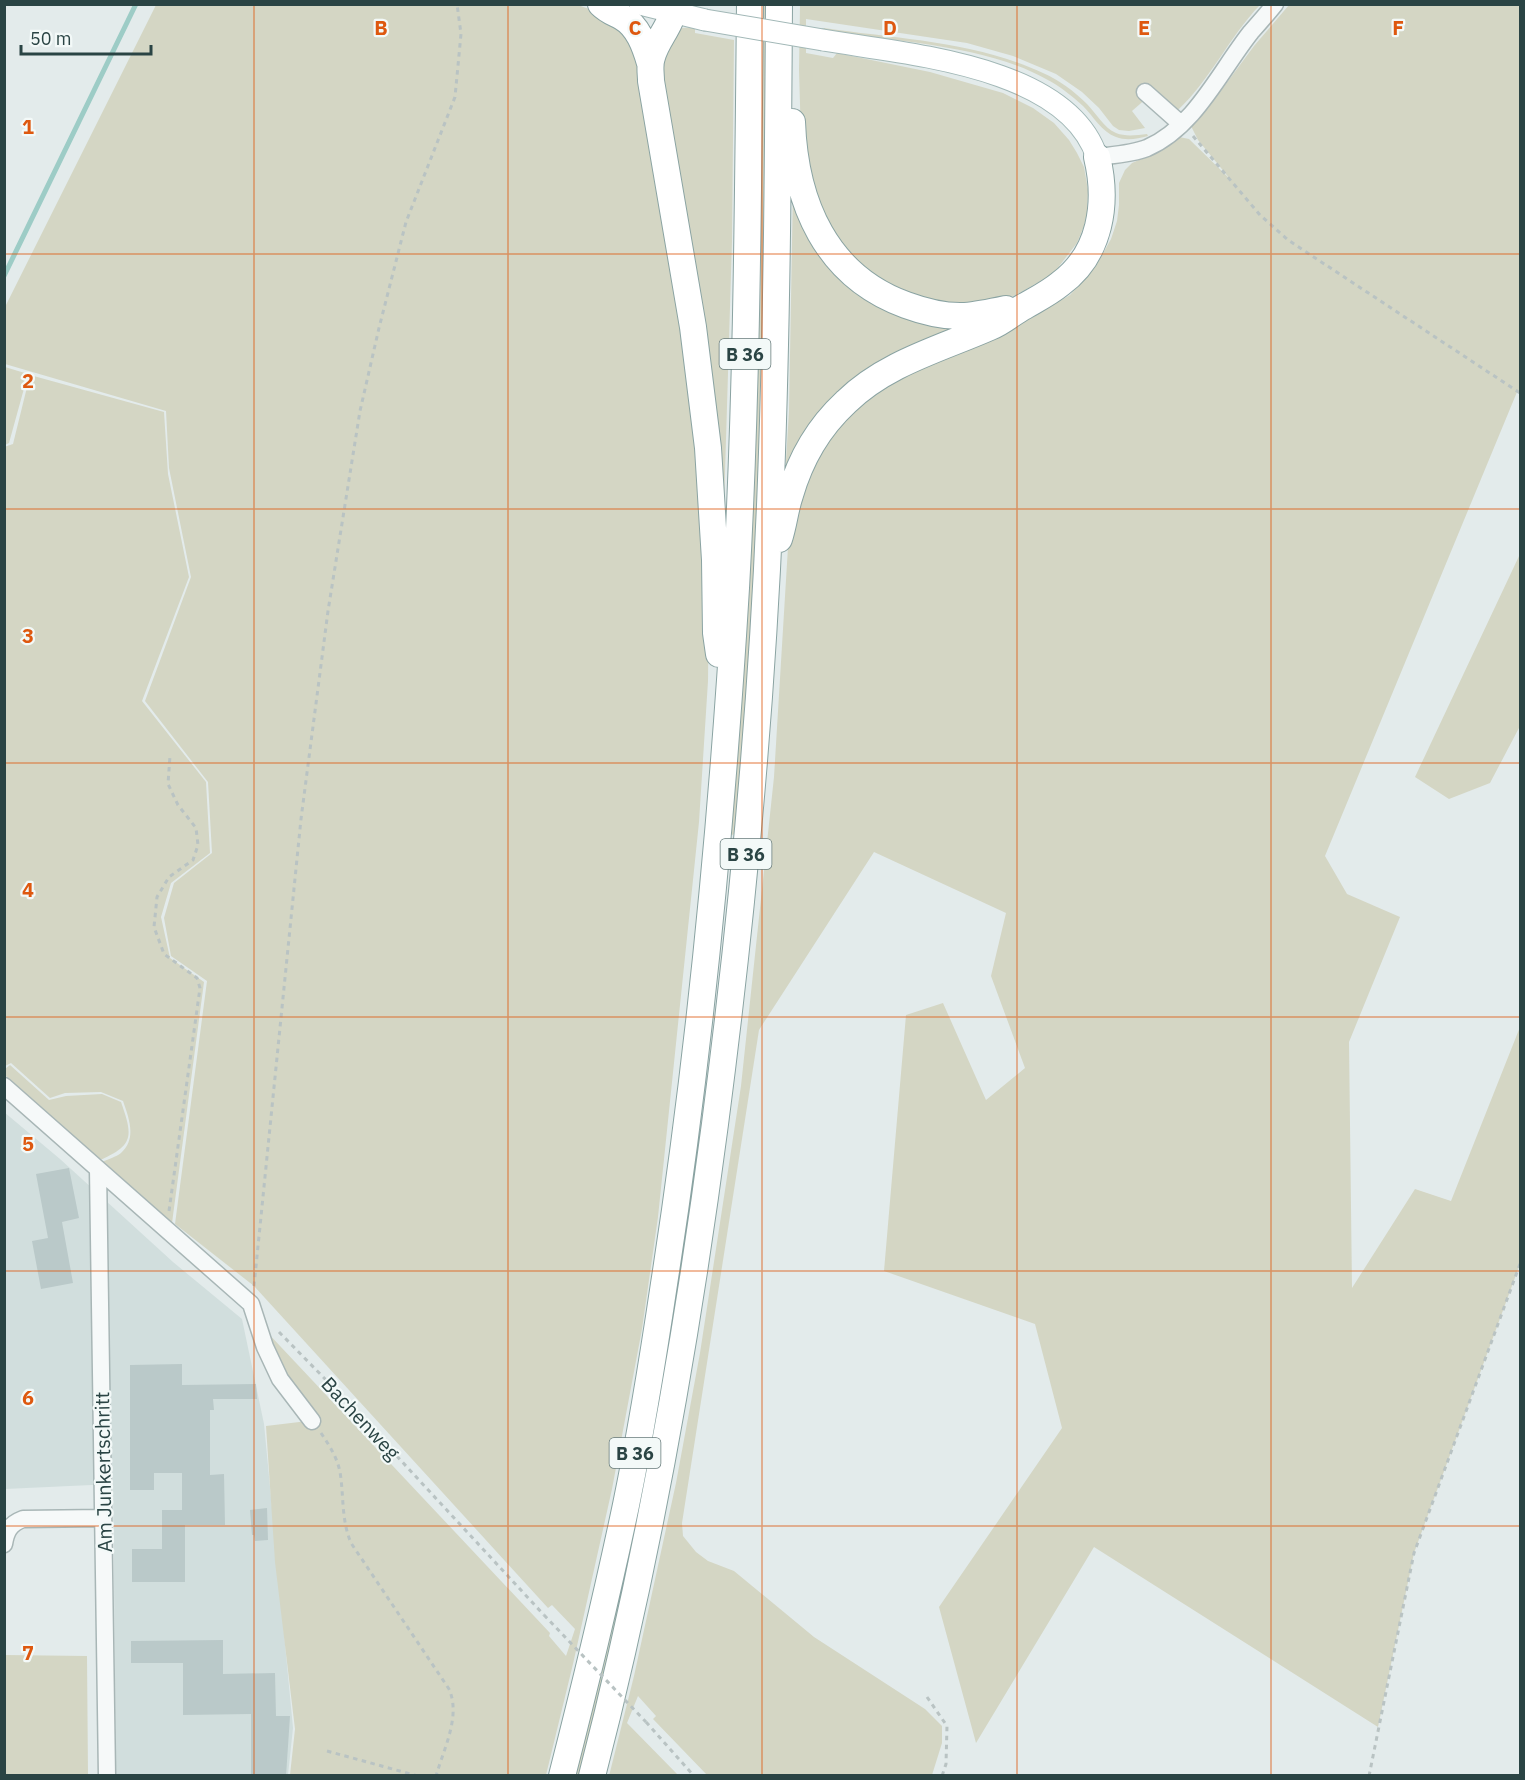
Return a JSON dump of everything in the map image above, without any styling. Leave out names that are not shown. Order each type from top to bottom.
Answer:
[{"type":"highway","name":"B 36","points":[[601,4],[608,11],[629,22],[642,41],[651,63]]},
{"type":"highway","name":"B 36","points":[[562,1776],[626,1503],[671,1238],[705,975],[728,703],[744,406],[750,4]]},
{"type":"highway","name":"B 36","points":[[591,1776],[649,1534],[697,1264],[738,939],[750,812],[766,578],[774,390],[779,4]]},
{"type":"highway","name":"B 36","points":[[674,9],[654,50],[651,81],[697,360],[708,448],[715,560],[716,633],[728,703]]},
{"type":"highway","points":[[778,81],[791,113],[798,171],[810,213],[819,233],[844,267],[878,294],[918,310],[942,315],[965,316],[1024,306],[1062,283],[1077,269],[1093,244],[1099,227],[1102,200],[1101,171],[1097,157]]},
{"type":"highway","name":"B 36","points":[[766,578],[783,525],[789,496],[804,460],[824,426],[847,401],[864,386],[894,367],[993,326],[1024,306]]},
{"type":"main road","points":[[640,4],[674,9],[705,20],[963,65],[1006,78],[1032,89],[1067,113],[1083,129],[1097,157]]},
{"type":"street","points":[[1097,157],[1146,149],[1181,124],[1275,4]]},
{"type":"street","points":[[1145,92],[1181,124]]},
{"type":"street","points":[[4,1086],[251,1304],[265,1347],[280,1379],[312,1421]]},
{"type":"street","name":"Am Junkertschritt","points":[[98,1169],[107,1776]]},
{"type":"street","points":[[4,1544],[10,1527],[23,1519],[103,1518]]},
{"type":"path","points":[[251,1304],[301,819],[328,611],[360,411],[379,328],[406,222],[455,98],[461,34],[457,4]]},
{"type":"path","points":[[1181,124],[1198,140],[1260,215],[1288,240],[1521,393]]},
{"type":"path","points":[[164,1227],[171,1202],[200,988],[197,978],[164,954],[154,927],[157,897],[169,877],[193,860],[198,845],[196,828],[178,805],[168,784],[170,756]]},
{"type":"path","points":[[1369,1776],[1414,1553],[1521,1264]]},
{"type":"path","name":"Bachenweg","points":[[278,1331],[331,1385],[694,1776]]},
{"type":"path","points":[[312,1421],[336,1459],[340,1472],[344,1523],[351,1543],[453,1698],[453,1719],[436,1776]]},
{"type":"path","points":[[927,1697],[946,1726],[946,1764],[942,1776]]},
{"type":"path","points":[[327,1751],[418,1776]]},
{"type":"shaded area","points":[[4,1112],[60,1159],[173,1262],[242,1319],[264,1424],[293,1728],[288,1775],[116,1775],[113,1484],[5,1489]]},
{"type":"green space","points":[[768,4],[763,369],[751,627],[737,829],[732,835],[730,833],[761,5]]},
{"type":"green space","points":[[156,5],[578,5],[608,16],[639,51],[695,378],[709,586],[708,681],[699,822],[658,1217],[642,1329],[612,1489],[546,1775],[290,1775],[295,1729],[275,1562],[266,1426],[316,1420],[283,1367],[265,1330],[550,1633],[549,1636],[566,1656],[575,1629],[552,1605],[548,1608],[254,1286],[175,1224],[207,981],[171,956],[164,918],[174,883],[212,853],[208,782],[145,701],[191,577],[169,468],[166,411],[5,364],[4,309]]},
{"type":"green space","points":[[800,5],[1260,5],[1190,98],[1178,110],[1156,90],[1132,111],[1145,128],[1129,131],[1119,130],[1113,126],[1082,92],[1056,74],[1013,56],[967,43],[806,19],[806,53],[833,58],[837,53],[930,72],[1003,93],[1033,108],[1054,123],[1069,140],[1084,167],[1088,190],[1084,226],[1077,243],[1053,274],[1016,295],[991,303],[943,307],[875,283],[823,223],[801,139]]},
{"type":"green space","points":[[1289,5],[1520,5],[1520,393],[1517,392],[1325,856],[1347,894],[1400,917],[1349,1042],[1352,1288],[1415,1189],[1451,1201],[1520,1027],[1520,1264],[1414,1553],[1378,1727],[1094,1547],[976,1743],[939,1607],[1062,1428],[1035,1324],[884,1271],[906,1015],[943,1003],[986,1100],[1025,1068],[991,976],[1006,913],[874,852],[759,1030],[682,1523],[683,1536],[696,1552],[708,1561],[734,1571],[814,1637],[925,1709],[942,1726],[942,1743],[932,1775],[707,1775],[653,1719],[656,1716],[638,1696],[627,1723],[678,1775],[609,1776],[634,1676],[676,1483],[700,1353],[741,1086],[774,777],[788,547],[810,463],[865,393],[1033,317],[1070,295],[1096,266],[1111,239],[1117,221],[1119,183],[1125,170],[1132,163],[1160,151],[1179,137],[1189,139],[1230,179],[1198,140],[1190,124],[1208,108],[1254,46]]},
{"type":"green space","points":[[695,27],[695,33],[734,40],[732,241],[723,539],[660,59],[678,31],[682,28]]},
{"type":"green space","points":[[824,28],[935,43],[1017,62],[1066,86],[1087,104],[1112,131],[1124,135],[1147,134],[1148,136],[1128,139],[1111,135],[1083,106],[1056,85],[1022,68],[996,59],[938,46],[823,31]]},
{"type":"green space","points":[[793,188],[829,262],[966,324],[917,349],[785,477],[789,411]]},
{"type":"green space","points":[[5,367],[28,374],[9,443],[5,445]]},
{"type":"green space","points":[[30,375],[164,412],[168,474],[189,577],[142,701],[206,782],[210,853],[171,883],[161,917],[170,958],[204,982],[172,1223],[102,1162],[121,1153],[129,1141],[130,1128],[123,1101],[101,1092],[65,1093],[50,1098],[11,1063],[5,1066],[4,447],[13,444]]},
{"type":"green space","points":[[1520,554],[1520,726],[1490,783],[1449,799],[1415,777]]},
{"type":"green space","points":[[10,1065],[49,1100],[66,1096],[102,1094],[121,1102],[129,1131],[125,1144],[100,1160],[5,1075],[5,1069]]},
{"type":"green space","points":[[690,1225],[660,1419],[617,1631],[580,1775],[573,1776],[684,1226]]},
{"type":"green space","points":[[5,1655],[87,1656],[88,1775],[5,1775]]},
{"type":"building","points":[[69,1168],[79,1218],[62,1222],[73,1283],[41,1289],[32,1241],[48,1238],[36,1174]]},
{"type":"building","points":[[182,1364],[182,1385],[256,1384],[257,1399],[213,1399],[214,1410],[210,1410],[210,1475],[224,1474],[225,1525],[185,1525],[185,1582],[132,1582],[132,1549],[162,1549],[162,1510],[182,1510],[182,1473],[154,1473],[154,1490],[130,1490],[130,1365]]},
{"type":"building","points":[[267,1508],[268,1540],[255,1541],[252,1535],[250,1510]]},
{"type":"building","points":[[223,1640],[223,1674],[275,1673],[276,1716],[290,1716],[286,1776],[251,1776],[251,1714],[183,1715],[183,1663],[131,1663],[131,1641]]},
{"type":"waterway","points":[[4,276],[136,4]]}]
